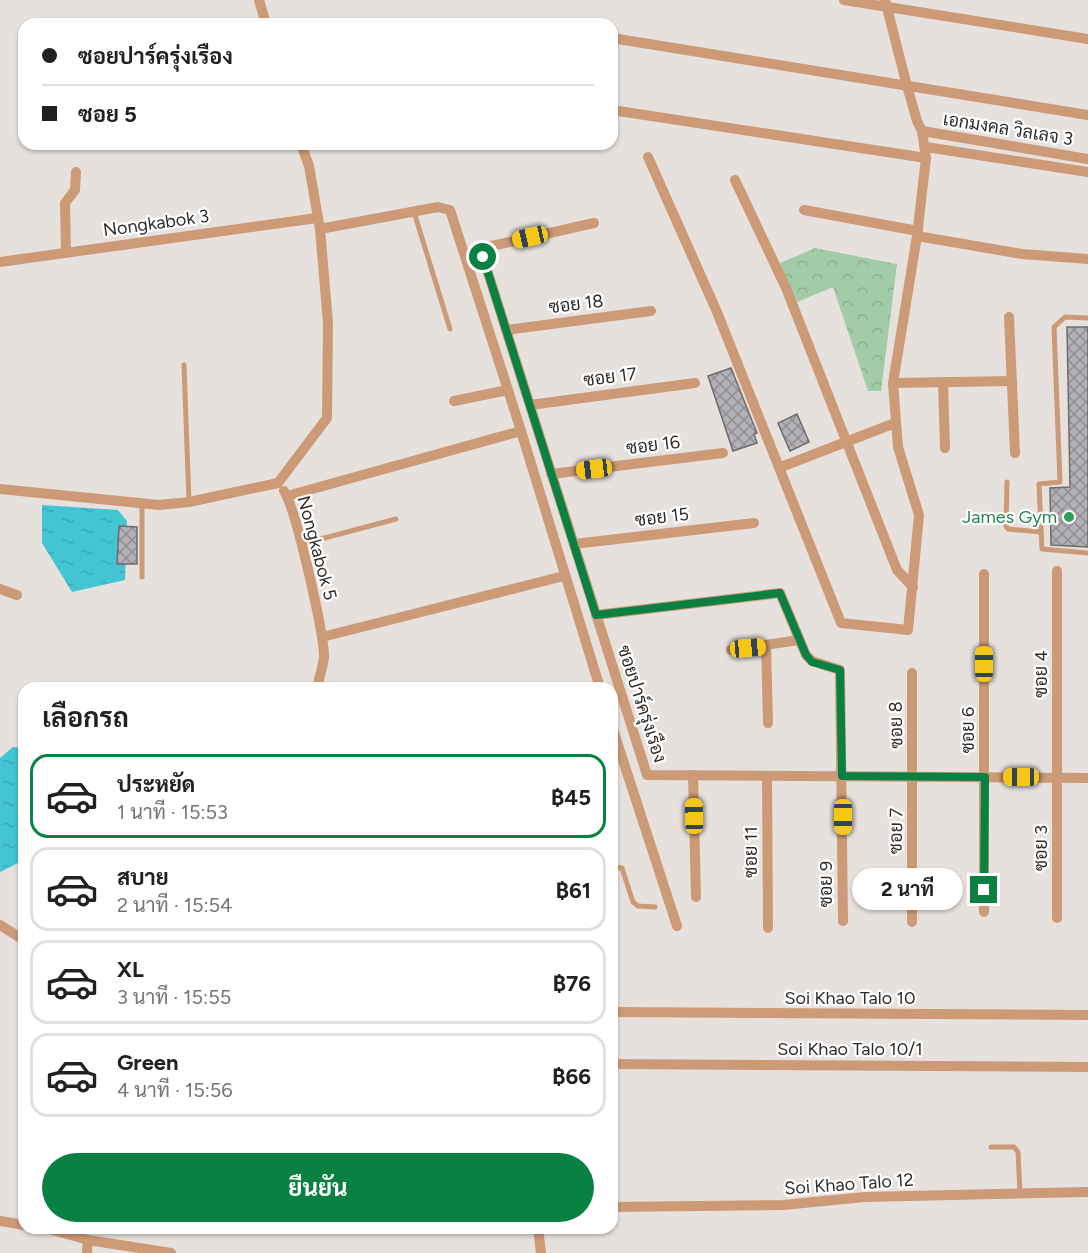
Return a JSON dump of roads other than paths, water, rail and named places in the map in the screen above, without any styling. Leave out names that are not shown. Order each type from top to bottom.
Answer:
[{"type":"street","points":[[259,0],[264,18]]},
{"type":"street","points":[[844,0],[886,3],[1088,39]]},
{"type":"street","points":[[648,157],[717,312],[781,467],[841,623],[908,630],[914,587],[919,515],[898,447],[893,383],[917,233],[926,153],[922,131],[907,86],[886,3]]},
{"type":"street","points":[[618,39],[1088,115]]},
{"type":"street","name":"เอกมงคล วิลเลจ 3","points":[[618,111],[926,153],[1088,172]]},
{"type":"street","name":"เอกมงคล วิลเลจ 3","points":[[922,131],[1088,159]]},
{"type":"street","points":[[278,483],[327,418],[328,323],[319,223],[309,166],[303,150]]},
{"type":"street","points":[[66,252],[65,202],[75,190],[76,172]]},
{"type":"street","points":[[735,180],[786,288],[848,440],[897,570],[914,587]]},
{"type":"street","name":"Nongkabok 3","points":[[0,262],[66,252],[414,212],[438,207],[450,210],[508,390]]},
{"type":"street","points":[[804,210],[1022,254],[1088,259]]},
{"type":"street","name":"ซอยปาร์ครุ่งเรือง","points":[[594,223],[487,247],[483,257],[617,682]]},
{"type":"street","name":"ซอย 18","points":[[506,330],[651,312]]},
{"type":"street","points":[[1009,316],[1015,453]]},
{"type":"street","points":[[893,383],[1012,381]]},
{"type":"street","points":[[943,382],[945,448]]},
{"type":"street","name":"ซอย 17","points":[[530,405],[695,383]]},
{"type":"street","points":[[454,401],[508,390],[598,682]]},
{"type":"street","points":[[781,467],[895,423]]},
{"type":"street","points":[[287,496],[521,432]]},
{"type":"street","name":"ซอย 16","points":[[551,474],[723,453]]},
{"type":"street","name":"Nongkabok 5","points":[[0,489],[159,505],[189,502],[278,483],[287,496],[301,544],[322,638],[324,658],[318,682]]},
{"type":"street","name":"ซอย 15","points":[[574,544],[754,523]]},
{"type":"street","name":"ซอย 4","points":[[1057,571],[1058,777]]},
{"type":"street","name":"ซอย 6","points":[[984,574],[984,912]]},
{"type":"street","points":[[322,638],[564,576]]},
{"type":"street","points":[[0,589],[17,595]]},
{"type":"street","points":[[596,615],[780,593],[799,640],[731,650]]},
{"type":"street","name":"ซอย 9","points":[[799,640],[812,662],[840,670],[843,921]]},
{"type":"street","points":[[766,646],[768,723]]},
{"type":"street","name":"ซอย 8","points":[[912,673],[914,777]]},
{"type":"street","name":"ซอยปาร์ครุ่งเรือง","points":[[618,684],[647,775],[1088,778]]},
{"type":"street","points":[[618,758],[677,926]]},
{"type":"street","points":[[693,775],[696,897]]},
{"type":"street","name":"ซอย 11","points":[[767,776],[768,928]]},
{"type":"street","name":"ซอย 7","points":[[912,922],[914,777]]},
{"type":"street","name":"ซอย 3","points":[[1057,918],[1058,777]]},
{"type":"street","points":[[0,925],[18,936]]},
{"type":"street","name":"Soi Khao Talo 10","points":[[618,1012],[1088,1014]]},
{"type":"street","name":"Soi Khao Talo 10/1","points":[[618,1064],[1088,1067]]},
{"type":"street","name":"Soi Khao Talo 12","points":[[618,1207],[783,1205],[865,1197],[1088,1192]]},
{"type":"street","points":[[0,1221],[18,1224]]},
{"type":"street","points":[[67,1234],[88,1240],[171,1253]]},
{"type":"street","points":[[539,1234],[541,1253]]},
{"type":"street","points":[[87,1253],[88,1240]]},
{"type":"lane","points":[[414,212],[450,329]]},
{"type":"lane","points":[[1088,318],[1065,316],[1054,327],[1060,482],[1039,484],[1042,549],[1088,553]]},
{"type":"lane","points":[[184,365],[189,502]]},
{"type":"lane","points":[[1007,482],[1006,526],[1008,530],[1041,532]]},
{"type":"lane","points":[[142,503],[142,577]]},
{"type":"lane","points":[[301,544],[396,519]]},
{"type":"lane","points":[[618,868],[622,868],[633,902],[638,906],[655,907]]},
{"type":"lane","points":[[992,1147],[1014,1147],[1018,1152],[1020,1194]]},
{"type":"water","points":[[42,505],[118,510],[127,521],[125,580],[72,592],[42,543]]},
{"type":"water","points":[[13,747],[18,747],[18,863],[0,872],[0,758]]},
{"type":"place","name":"James Gym","points":[[1069,517]]}]
